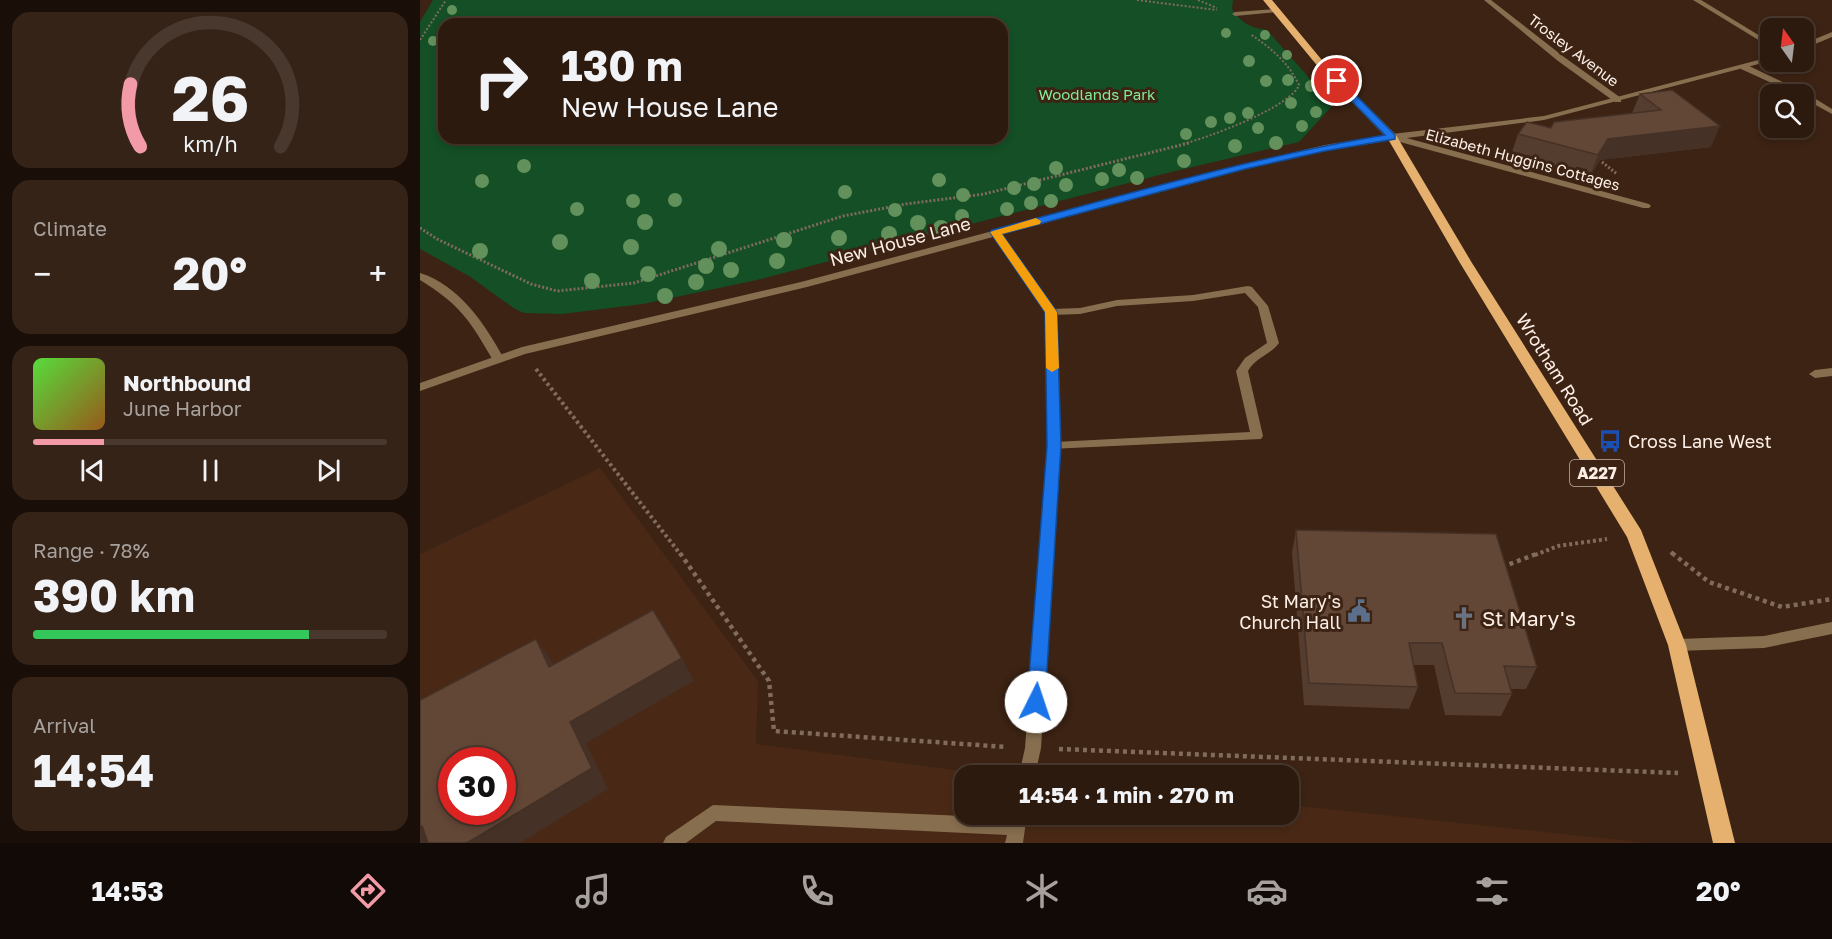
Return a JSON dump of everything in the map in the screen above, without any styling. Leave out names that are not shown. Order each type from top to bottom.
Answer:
[{"type":"main road","name":"Wrotham Road","points":[[1266,0],[1323,67],[1392,137],[1466,263],[1635,535],[1677,645],[1724,843]]},
{"type":"street","name":"Trosley Avenue","points":[[1486,0],[1618,100]]},
{"type":"street","points":[[1696,0],[1760,39]]},
{"type":"street","points":[[1235,14],[1275,10]]},
{"type":"street","points":[[1814,42],[1832,34]]},
{"type":"street","points":[[1392,137],[1544,118],[1760,62]]},
{"type":"street","points":[[1744,67],[1779,84]]},
{"type":"street","points":[[1814,102],[1832,112]]},
{"type":"street","name":"Elizabeth Huggins Cottages","points":[[1392,137],[1646,206]]},
{"type":"street","name":"New House Lane","points":[[420,387],[498,359],[573,338],[803,285],[1244,167],[1325,148],[1392,137]]},
{"type":"street","points":[[996,232],[1051,312],[1054,446],[1033,748],[1029,765]]},
{"type":"street","points":[[420,276],[459,301],[475,317],[498,359]]},
{"type":"street","points":[[1051,312],[1080,311],[1117,303],[1193,298],[1248,289],[1263,306],[1273,343],[1269,350],[1250,358],[1242,371],[1257,436],[1054,446]]},
{"type":"street","points":[[1815,374],[1832,372]]},
{"type":"street","points":[[1677,645],[1764,642],[1832,628]]},
{"type":"street","points":[[672,843],[713,813],[1016,828]]},
{"type":"path","points":[[420,40],[446,0]]},
{"type":"path","points":[[1137,0],[1225,11],[1198,0]]},
{"type":"path","points":[[420,228],[437,239],[520,280],[557,291],[634,283],[843,216],[906,204],[984,194],[1204,140],[1274,107],[1296,93],[1299,85],[1288,63],[1264,42],[1243,28]]},
{"type":"path","points":[[1602,162],[1614,173],[1625,176]]},
{"type":"path","points":[[1491,572],[1558,546],[1635,535]]},
{"type":"path","points":[[1667,548],[1707,580],[1761,600],[1788,607],[1832,599]]},
{"type":"shaded area","points":[[600,468],[758,681],[756,744],[954,770],[954,825],[1299,825],[1299,806],[1648,843],[420,843],[420,554]]},
{"type":"green space","name":"Woodlands Park","points":[[433,0],[1233,0],[1232,9],[1239,18],[1251,26],[1267,30],[1333,105],[1299,142],[1163,174],[757,280],[643,304],[562,314],[524,313],[469,276],[420,249],[420,22]]},
{"type":"building","points":[[1672,90],[1720,126],[1608,139],[1598,155],[1518,134],[1527,122],[1551,128],[1554,122],[1661,110],[1640,94]]},
{"type":"building","points":[[1296,530],[1496,534],[1537,667],[1504,666],[1512,694],[1455,693],[1442,643],[1409,643],[1418,687],[1309,683]]},
{"type":"building","points":[[653,610],[682,658],[570,722],[592,768],[516,814],[516,747],[438,747],[438,825],[497,825],[467,843],[428,843],[422,826],[420,827],[420,700],[536,639],[549,667]]},
{"type":"slow traffic","points":[[1036,221],[996,232],[1051,312],[1052,368]]},
{"type":"place","name":"Cross Lane West","points":[[1610,441]]},
{"type":"place","name":"St Mary's Church Hall","points":[[1359,611]]},
{"type":"place","name":"St Mary's","points":[[1464,618]]},
{"type":"route","points":[[1036,702],[1054,446],[1051,312],[996,232],[1244,167],[1325,148],[1392,137],[1337,81]]}]
